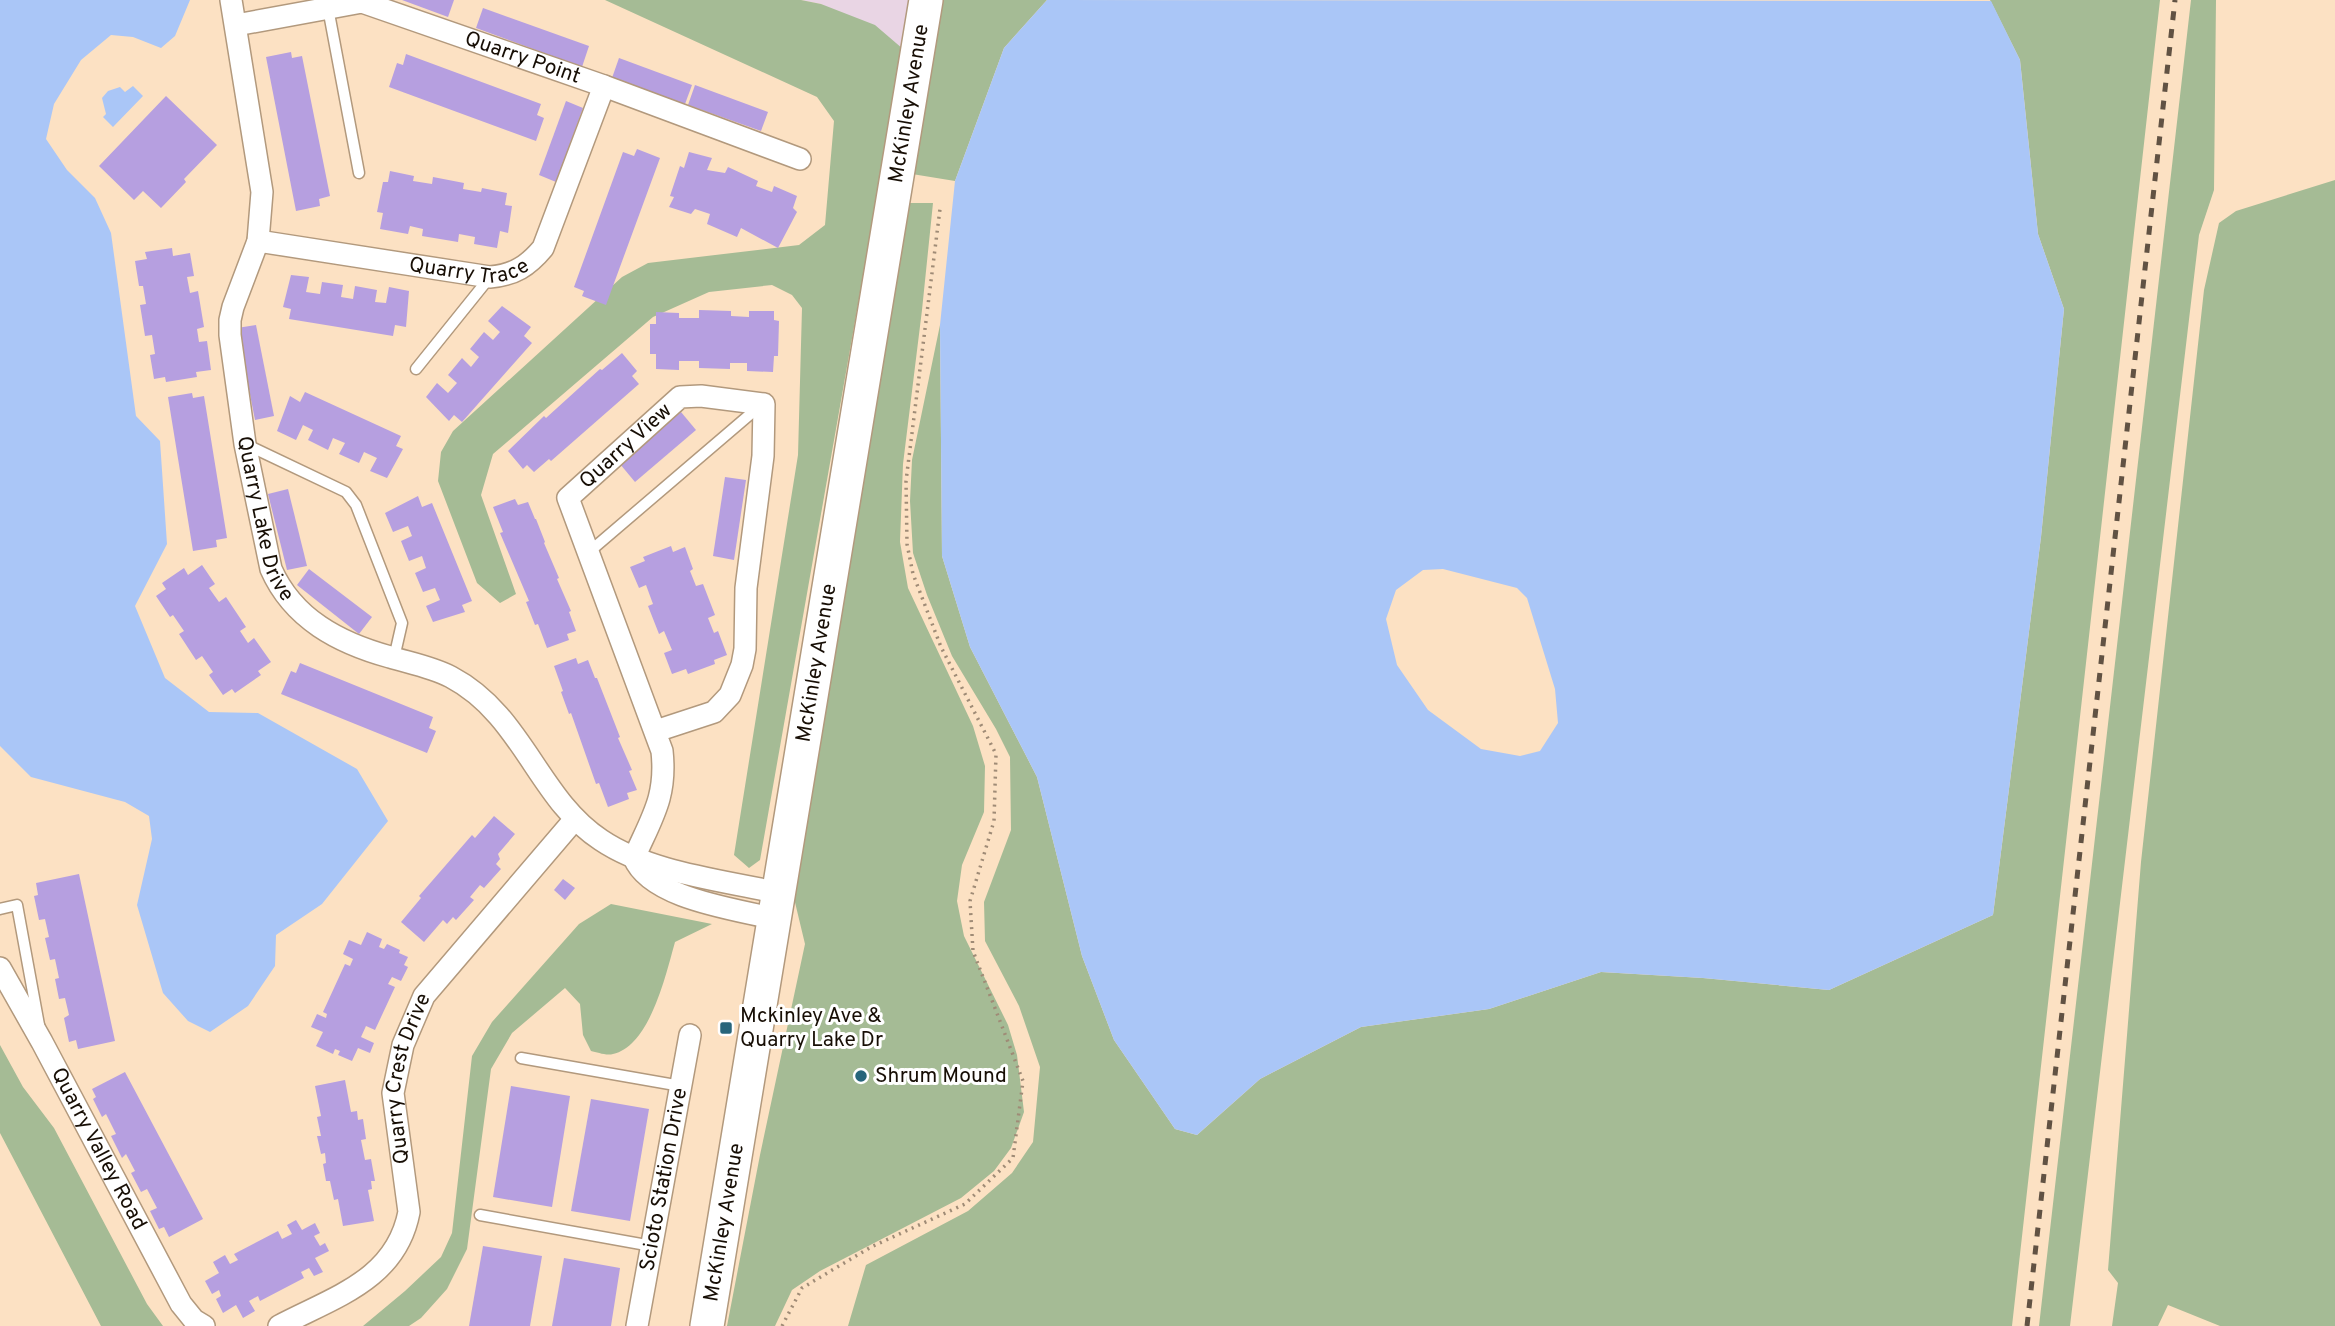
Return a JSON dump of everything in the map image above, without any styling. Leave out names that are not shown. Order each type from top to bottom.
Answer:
[{"type":"main road","name":"McKinley Avenue","points":[[707,1326],[926,0]]},
{"type":"street","name":"Quarry Lake Drive","points":[[231,0],[262,192],[258,241],[230,320],[230,335],[245,443],[271,569],[278,586],[305,616],[333,636],[358,647],[451,677],[487,702],[522,744],[575,819],[602,841],[634,858],[645,874],[777,906]]},
{"type":"street","name":"Quarry Point","points":[[236,25],[362,2],[604,86],[800,159]]},
{"type":"street","name":"Quarry Trace","points":[[258,241],[490,277],[520,270],[543,248],[604,86]]},
{"type":"street","name":"Quarry View","points":[[634,858],[662,794],[662,751],[568,498],[680,397],[701,396],[764,404]]},
{"type":"street","points":[[656,731],[714,712],[730,695],[742,665],[745,649],[746,588],[762,456],[764,404]]},
{"type":"street","name":"Quarry Crest Drive","points":[[279,1326],[375,1274],[397,1249],[406,1231],[409,1212],[393,1093],[411,1021],[424,996],[575,819]]},
{"type":"street","name":"Quarry Valley Road","points":[[0,968],[181,1304],[194,1320],[204,1326]]},
{"type":"street","name":"Scioto Station Drive","points":[[637,1326],[690,1035]]},
{"type":"lane","points":[[328,8],[359,173]]},
{"type":"lane","points":[[416,369],[490,277]]},
{"type":"lane","points":[[589,552],[764,404]]},
{"type":"lane","points":[[245,443],[346,492],[356,505],[402,623],[394,658]]},
{"type":"lane","points":[[0,909],[17,905],[42,1042]]},
{"type":"lane","points":[[521,1058],[681,1086]]},
{"type":"lane","points":[[480,1215],[652,1246]]},
{"type":"path","points":[[782,1326],[802,1288],[871,1247],[965,1204],[1013,1158],[1023,1081],[973,951],[970,901],[994,821],[996,754],[942,647],[913,574],[907,544],[906,481],[940,209]]},
{"type":"shaded area","points":[[801,0],[911,0],[903,49],[821,4]]},
{"type":"green space","points":[[605,0],[801,0],[821,4],[875,25],[903,49],[760,860],[749,868],[734,855],[798,455],[802,308],[792,295],[772,285],[709,292],[653,317],[493,454],[481,495],[516,594],[500,603],[477,583],[438,481],[441,452],[453,431],[622,277],[648,263],[799,245],[825,225],[834,121],[817,97]]},
{"type":"green space","points":[[939,0],[1047,0],[1004,48],[955,181],[912,174]]},
{"type":"green space","points":[[1990,0],[2160,0],[2012,1326],[848,1326],[866,1265],[968,1211],[1012,1173],[1033,1142],[1040,1067],[1019,1006],[985,941],[984,902],[1011,830],[1010,757],[952,656],[913,553],[910,501],[912,460],[940,325],[942,556],[970,647],[1037,777],[1082,956],[1114,1040],[1175,1129],[1197,1135],[1260,1079],[1361,1027],[1489,1009],[1601,972],[1829,990],[1993,915],[2041,537],[2064,309],[2038,234],[2020,60]]},
{"type":"green space","points":[[2191,0],[2216,0],[2214,190],[2199,235],[2070,1326],[2039,1326]]},
{"type":"green space","points":[[2335,180],[2335,1326],[2220,1326],[2168,1305],[2158,1326],[2112,1326],[2118,1283],[2108,1270],[2141,862],[2204,290],[2219,223],[2236,211]]},
{"type":"green space","points":[[910,203],[933,203],[903,464],[900,542],[908,588],[973,726],[985,766],[984,812],[962,865],[957,901],[964,936],[1008,1025],[1017,1055],[1024,1112],[1011,1148],[994,1171],[961,1198],[820,1271],[792,1290],[775,1326],[727,1326],[805,944],[793,894],[906,210]]},
{"type":"green space","points":[[611,904],[712,924],[675,942],[667,972],[647,1023],[626,1048],[613,1054],[591,1051],[583,1035],[580,1004],[565,988],[512,1033],[491,1069],[467,1249],[447,1289],[421,1318],[409,1326],[363,1326],[441,1257],[452,1233],[472,1056],[492,1022],[579,924]]},
{"type":"green space","points":[[0,1045],[23,1087],[54,1128],[147,1304],[163,1326],[101,1326],[0,1133]]},
{"type":"water","points":[[0,0],[190,0],[175,36],[161,48],[133,37],[111,35],[81,60],[54,104],[46,139],[67,170],[95,198],[111,233],[136,416],[160,441],[167,544],[135,606],[165,678],[209,712],[258,713],[357,769],[388,821],[322,904],[276,935],[275,966],[248,1006],[210,1032],[188,1021],[163,993],[137,905],[152,839],[149,816],[125,802],[31,777],[0,746]]},
{"type":"water","points":[[1047,0],[1991,1],[2020,60],[2038,234],[2064,309],[2041,537],[1993,915],[1829,990],[1601,972],[1489,1009],[1361,1027],[1260,1079],[1197,1135],[1175,1129],[1114,1040],[1082,956],[1037,777],[970,647],[942,556],[940,325],[955,181],[1004,48]],"holes":[[[1443,569],[1517,588],[1527,598],[1555,689],[1558,723],[1540,751],[1520,756],[1481,749],[1428,710],[1397,665],[1386,619],[1396,590],[1423,570]]]},
{"type":"water","points":[[133,86],[143,96],[113,127],[103,117],[106,114],[102,98],[108,91],[120,87],[125,92]]},
{"type":"building","points":[[402,0],[454,0],[448,17]]},
{"type":"building","points":[[483,8],[589,46],[582,67],[476,28]]},
{"type":"building","points":[[291,52],[292,58],[302,56],[330,196],[319,199],[320,206],[296,211],[266,57]]},
{"type":"building","points":[[406,54],[541,104],[537,115],[544,118],[536,141],[389,87],[397,63],[403,65]]},
{"type":"building","points":[[619,58],[692,85],[685,104],[612,78]]},
{"type":"building","points":[[695,85],[768,112],[761,131],[688,105]]},
{"type":"building","points":[[166,96],[217,145],[161,208],[143,191],[134,200],[99,166]]},
{"type":"building","points":[[566,101],[583,108],[556,182],[539,175]]},
{"type":"building","points":[[637,149],[660,158],[606,305],[582,296],[584,291],[574,287],[623,152],[634,156]]},
{"type":"building","points":[[689,152],[712,158],[707,170],[725,173],[728,167],[758,181],[756,186],[772,192],[774,186],[797,196],[793,208],[797,212],[778,248],[741,228],[737,237],[707,224],[710,214],[695,209],[691,214],[669,207],[674,197],[670,196],[680,166],[684,168]]},
{"type":"building","points":[[390,171],[414,176],[413,181],[432,184],[433,177],[464,183],[463,189],[481,192],[482,188],[507,193],[505,205],[512,206],[508,233],[500,231],[497,248],[474,244],[475,237],[459,234],[458,242],[422,236],[423,229],[410,226],[408,234],[380,229],[383,213],[377,212],[383,182],[388,182]]},
{"type":"building","points":[[172,248],[173,256],[190,253],[194,276],[187,277],[190,293],[198,291],[204,327],[197,329],[199,342],[207,341],[211,370],[196,372],[197,377],[166,382],[165,377],[154,379],[150,355],[155,354],[152,335],[145,336],[140,305],[146,304],[143,286],[139,286],[135,261],[147,259],[145,252]]},
{"type":"building","points":[[291,275],[309,277],[306,292],[320,294],[322,282],[343,285],[341,297],[353,299],[355,286],[377,290],[375,302],[386,303],[389,287],[409,291],[406,327],[395,325],[393,336],[289,319],[291,309],[283,307]]},
{"type":"building","points":[[502,306],[531,327],[524,336],[532,343],[462,422],[454,415],[449,421],[426,397],[437,383],[448,393],[457,383],[448,375],[462,358],[471,367],[479,357],[470,349],[484,332],[493,340],[500,332],[488,321]]},
{"type":"building","points":[[699,310],[731,311],[731,316],[749,317],[749,311],[774,311],[774,320],[779,321],[778,356],[774,356],[773,372],[747,371],[747,363],[730,363],[730,369],[699,368],[699,361],[679,361],[679,370],[656,369],[656,354],[650,354],[650,324],[656,324],[656,312],[679,313],[679,318],[699,318]]},
{"type":"building","points":[[256,325],[274,416],[255,420],[237,328]]},
{"type":"building","points":[[622,353],[637,371],[632,376],[639,384],[551,461],[549,459],[534,472],[527,465],[523,469],[508,451],[544,416],[546,418],[600,369]]},
{"type":"building","points":[[305,392],[401,436],[396,446],[403,449],[387,478],[370,471],[377,458],[364,452],[359,463],[339,454],[345,443],[333,438],[328,450],[308,440],[313,430],[303,425],[296,440],[277,431],[290,396],[300,402]]},
{"type":"building","points":[[192,393],[193,398],[204,396],[227,538],[216,540],[217,547],[193,551],[168,397]]},
{"type":"building","points":[[681,412],[696,430],[635,482],[620,464]]},
{"type":"building","points":[[725,477],[746,480],[734,560],[713,556]]},
{"type":"building","points":[[288,489],[307,566],[287,570],[268,494]]},
{"type":"building","points":[[418,496],[422,507],[432,503],[472,601],[462,605],[465,612],[433,622],[426,606],[440,600],[435,588],[423,592],[415,573],[426,568],[422,556],[409,561],[401,541],[412,536],[408,526],[393,532],[385,513]]},
{"type":"building","points":[[515,499],[518,505],[528,502],[536,519],[576,631],[567,634],[569,640],[547,648],[526,602],[529,601],[500,533],[503,532],[493,507]]},
{"type":"building","points":[[671,546],[673,552],[685,547],[696,586],[703,584],[715,615],[708,618],[714,633],[718,631],[727,655],[714,660],[715,664],[688,674],[686,669],[672,674],[664,653],[672,650],[664,631],[659,634],[648,606],[653,604],[646,585],[639,588],[630,567],[645,561],[643,557]]},
{"type":"building","points":[[202,565],[215,584],[209,588],[219,602],[226,597],[246,627],[240,631],[248,643],[254,638],[271,662],[258,671],[261,675],[235,693],[232,689],[223,695],[209,675],[213,672],[202,656],[196,660],[179,634],[184,631],[173,615],[170,617],[156,596],[166,589],[162,583],[184,568],[188,575]]},
{"type":"building","points":[[309,569],[372,617],[359,634],[297,585]]},
{"type":"building","points":[[576,658],[578,664],[588,660],[597,678],[637,790],[627,793],[629,799],[608,807],[599,783],[596,784],[571,713],[569,714],[554,666]]},
{"type":"building","points":[[300,663],[433,717],[429,728],[436,731],[427,753],[281,694],[291,671],[296,673]]},
{"type":"building","points":[[494,816],[515,834],[498,854],[500,859],[496,864],[501,869],[484,888],[480,885],[470,897],[474,900],[456,920],[453,917],[447,924],[443,920],[424,942],[401,922],[421,898],[419,896],[472,835],[475,838]]},
{"type":"building","points":[[79,874],[115,1041],[78,1049],[76,1040],[69,1042],[64,1018],[69,1015],[65,998],[59,999],[55,959],[50,960],[45,938],[49,937],[45,919],[39,920],[34,896],[38,895],[36,883]]},
{"type":"building","points":[[563,879],[575,888],[565,900],[554,890]]},
{"type":"building","points":[[367,932],[382,939],[379,947],[384,949],[387,944],[400,950],[399,953],[408,957],[404,965],[408,967],[401,981],[392,977],[388,984],[395,987],[375,1030],[366,1026],[361,1037],[374,1043],[370,1053],[358,1048],[352,1061],[338,1055],[340,1051],[335,1049],[333,1054],[316,1046],[323,1032],[311,1027],[317,1014],[326,1018],[327,1014],[323,1012],[345,964],[350,966],[353,959],[343,954],[349,940],[361,945]]},
{"type":"building","points":[[125,1072],[203,1219],[169,1237],[164,1227],[159,1229],[150,1211],[157,1208],[147,1189],[141,1192],[131,1173],[135,1171],[126,1154],[122,1158],[111,1136],[116,1134],[106,1114],[102,1117],[93,1099],[96,1097],[92,1089]]},
{"type":"building","points":[[345,1080],[351,1112],[357,1111],[358,1120],[363,1119],[366,1139],[361,1140],[365,1160],[371,1159],[375,1181],[371,1181],[372,1189],[368,1190],[374,1221],[343,1226],[338,1199],[334,1200],[330,1181],[326,1181],[323,1164],[326,1163],[325,1153],[321,1154],[317,1136],[321,1136],[317,1117],[321,1116],[315,1086]]},
{"type":"building","points":[[511,1086],[570,1096],[552,1207],[493,1197]]},
{"type":"building","points":[[591,1099],[649,1109],[630,1221],[571,1211]]},
{"type":"building","points":[[296,1220],[302,1230],[315,1223],[320,1233],[314,1236],[320,1246],[325,1243],[329,1251],[315,1258],[323,1272],[314,1276],[309,1268],[301,1272],[304,1278],[260,1301],[258,1296],[249,1301],[255,1311],[243,1318],[236,1305],[223,1313],[216,1299],[221,1296],[219,1290],[212,1294],[205,1281],[219,1273],[213,1262],[225,1255],[230,1264],[238,1260],[234,1254],[278,1231],[282,1239],[292,1234],[287,1225]]},
{"type":"building","points":[[483,1246],[542,1256],[530,1326],[469,1326]]},
{"type":"building","points":[[564,1258],[620,1268],[611,1326],[552,1326]]},
{"type":"railway","points":[[2027,1326],[2175,0]]},
{"type":"place","name":"Mckinley Ave & Quarry Lake Dr","points":[[726,1028]]},
{"type":"place","name":"Shrum Mound","points":[[861,1076]]}]
